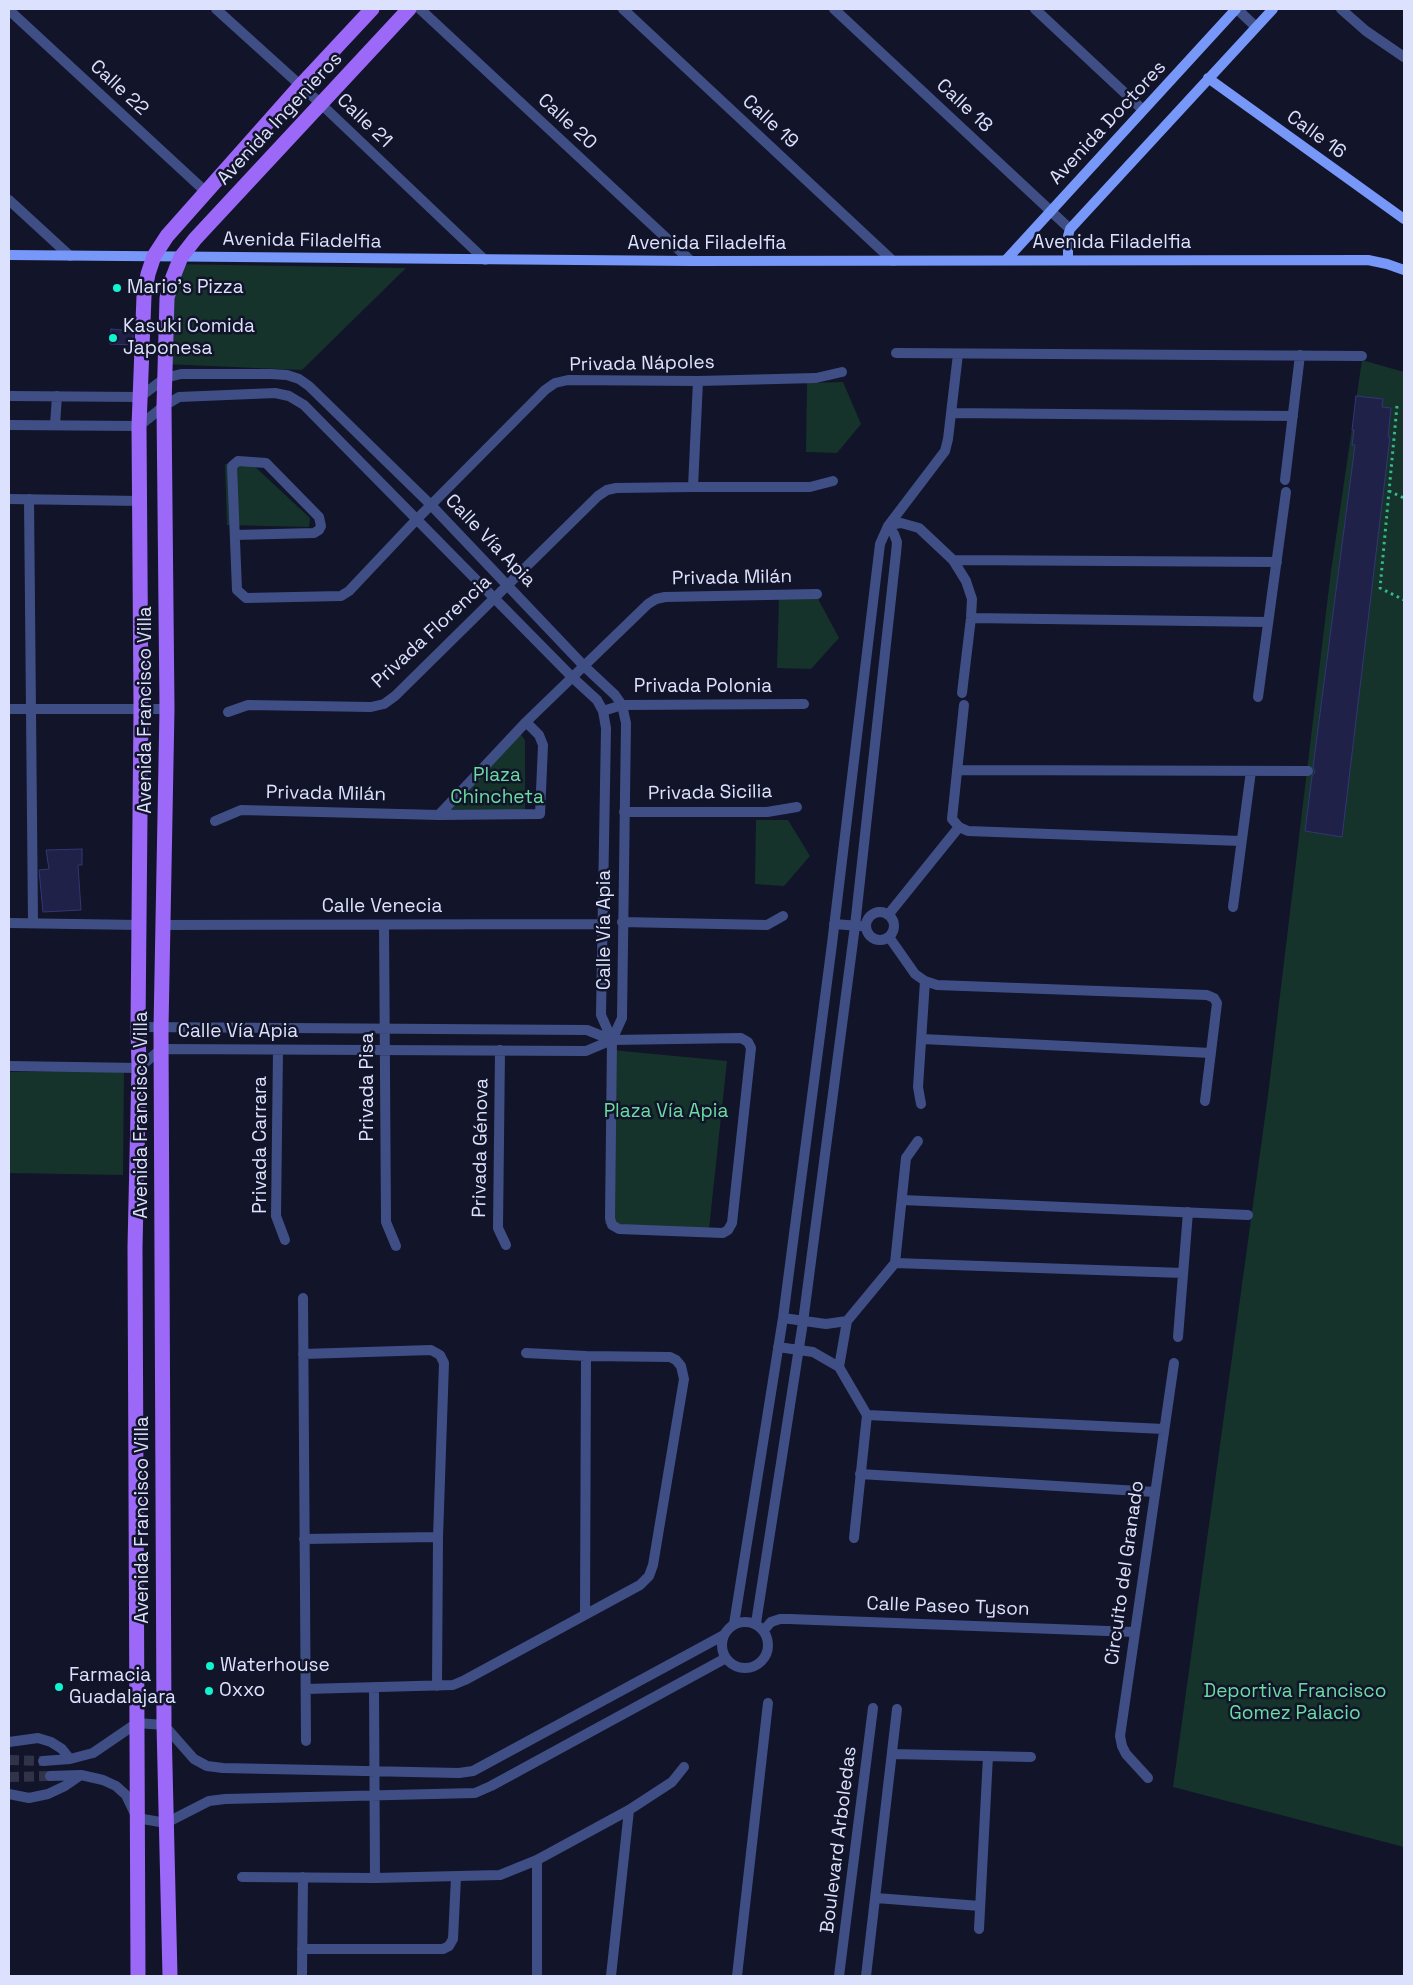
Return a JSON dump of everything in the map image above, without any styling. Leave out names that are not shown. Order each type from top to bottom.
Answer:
[{"type":"main road","name":"Avenida Ingenieros","points":[[154,256],[167,236],[301,85],[372,9]]},
{"type":"main road","name":"Avenida Ingenieros","points":[[181,257],[195,239],[409,9]]},
{"type":"main road","name":"Avenida Francisco Villa","points":[[138,1976],[135,1247],[139,1068],[141,709],[139,426],[144,296],[154,256]]},
{"type":"main road","name":"Avenida Francisco Villa","points":[[170,1976],[164,1725],[161,1049],[167,709],[164,378],[167,298],[181,257]]},
{"type":"main road","points":[[135,1247],[163,1246]]},
{"type":"street","name":"Calle 21","points":[[216,9],[301,85],[485,260]]},
{"type":"street","name":"Calle 20","points":[[420,9],[691,261]]},
{"type":"street","name":"Calle 19","points":[[623,9],[893,261]]},
{"type":"street","name":"Calle 18","points":[[834,9],[1070,229]]},
{"type":"street","points":[[1035,9],[1143,110]]},
{"type":"street","name":"Avenida Doctores","points":[[1006,260],[1236,9]]},
{"type":"street","points":[[1236,9],[1256,27]]},
{"type":"street","points":[[1068,260],[1068,236],[1070,229],[1273,9]]},
{"type":"street","points":[[1341,9],[1366,31],[1404,57]]},
{"type":"street","name":"Calle 22","points":[[9,10],[206,192]]},
{"type":"street","name":"Calle 16","points":[[1208,78],[1404,220]]},
{"type":"street","points":[[9,200],[70,256]]},
{"type":"street","name":"Avenida Filadelfia","points":[[9,255],[691,261],[1368,260],[1404,270]]},
{"type":"street","points":[[896,353],[1362,356]]},
{"type":"street","points":[[734,1624],[782,1318],[834,924],[880,544],[888,526],[945,451],[958,354]]},
{"type":"street","points":[[1285,480],[1300,355]]},
{"type":"street","name":"Privada Nápoles","points":[[235,535],[237,590],[241,595],[246,598],[335,597],[349,591],[417,519],[545,390],[555,383],[568,380],[698,381],[816,378],[842,372]]},
{"type":"street","name":"Calle Vía Apia","points":[[139,1068],[161,1049],[586,1051],[612,1040],[622,1018],[626,723],[622,705],[615,695],[584,666],[431,505],[314,390],[299,379],[271,374],[181,374],[164,378],[140,397]]},
{"type":"street","points":[[693,487],[698,381]]},
{"type":"street","name":"Calle Vía Apia","points":[[139,426],[164,406],[179,398],[275,393],[289,396],[304,406],[597,700],[603,711],[606,728],[601,1015],[612,1040]]},
{"type":"street","points":[[9,396],[140,397]]},
{"type":"street","points":[[55,425],[57,396]]},
{"type":"street","points":[[951,413],[1293,416]]},
{"type":"street","points":[[9,425],[139,426]]},
{"type":"street","points":[[238,461],[266,462],[321,521],[319,530],[314,533],[235,535],[232,466],[238,461]]},
{"type":"street","name":"Privada Florencia","points":[[228,712],[248,705],[371,707],[384,704],[395,696],[495,599],[598,496],[607,490],[616,488],[810,487],[832,481]]},
{"type":"street","points":[[1258,696],[1286,492]]},
{"type":"street","points":[[9,499],[141,501]]},
{"type":"street","points":[[30,499],[33,923]]},
{"type":"street","points":[[888,526],[901,524],[919,528],[953,560],[966,580],[972,599],[962,693]]},
{"type":"street","points":[[724,1635],[722,1643],[726,1658],[733,1664],[742,1668],[751,1668],[760,1664],[766,1656],[769,1647],[768,1638],[760,1626],[798,1349],[861,926],[896,553],[894,534],[888,526]]},
{"type":"street","points":[[953,560],[1277,562]]},
{"type":"street","name":"Privada Milán","points":[[439,815],[526,722],[648,604],[656,599],[665,597],[817,594]]},
{"type":"street","points":[[971,618],[1268,622]]},
{"type":"street","name":"Privada Polonia","points":[[603,711],[622,705],[804,704]]},
{"type":"street","points":[[964,705],[952,819],[959,827],[968,831],[1241,841]]},
{"type":"street","points":[[9,709],[167,709]]},
{"type":"street","name":"Privada Milán","points":[[214,820],[241,810],[439,815],[540,814],[543,745],[538,735],[526,722]]},
{"type":"street","points":[[957,770],[1308,771]]},
{"type":"street","points":[[1233,906],[1251,771]]},
{"type":"street","name":"Privada Sicilia","points":[[624,812],[767,812],[797,807]]},
{"type":"street","points":[[888,915],[959,827]]},
{"type":"street","points":[[834,924],[861,926],[874,939],[879,940],[889,937],[894,928],[894,923],[888,915],[883,913],[873,914],[861,926]]},
{"type":"street","points":[[622,922],[767,925],[783,916]]},
{"type":"street","points":[[9,923],[139,924]]},
{"type":"street","name":"Calle Venecia","points":[[163,925],[602,924]]},
{"type":"street","name":"Privada Pisa","points":[[384,925],[386,1222],[396,1246]]},
{"type":"street","points":[[889,937],[915,974],[925,981],[937,985],[1207,995],[1214,998],[1217,1003],[1205,1101]]},
{"type":"street","points":[[921,1104],[918,1087],[925,981]]},
{"type":"street","name":"Calle Vía Apia","points":[[138,1027],[587,1030],[612,1040]]},
{"type":"street","points":[[741,1038],[748,1042],[751,1048],[732,1223],[728,1230],[723,1233],[619,1228],[612,1225],[610,1218],[612,1040],[741,1038]]},
{"type":"street","points":[[922,1039],[1211,1053]]},
{"type":"street","name":"Privada Carrara","points":[[278,1050],[276,1216],[284,1240]]},
{"type":"street","name":"Privada Génova","points":[[500,1050],[498,1228],[506,1245]]},
{"type":"street","points":[[9,1066],[139,1068]]},
{"type":"street","points":[[838,1367],[847,1321],[895,1263],[906,1158],[918,1141]]},
{"type":"street","points":[[902,1200],[1248,1215]]},
{"type":"street","points":[[1178,1337],[1188,1212]]},
{"type":"street","points":[[895,1263],[1184,1273]]},
{"type":"street","points":[[303,1298],[306,1741]]},
{"type":"street","points":[[782,1318],[826,1324],[847,1321]]},
{"type":"street","points":[[778,1347],[813,1352],[838,1367],[867,1415],[854,1538]]},
{"type":"street","points":[[303,1354],[431,1350],[440,1355],[444,1363],[438,1537],[437,1686]]},
{"type":"street","points":[[306,1689],[453,1685],[640,1585],[649,1576],[653,1565],[684,1378],[681,1366],[676,1360],[670,1358],[526,1353]]},
{"type":"street","points":[[585,1613],[586,1356]]},
{"type":"street","name":"Circuito del Granado","points":[[1148,1778],[1126,1754],[1120,1736],[1174,1363]]},
{"type":"street","points":[[867,1415],[1164,1429]]},
{"type":"street","points":[[860,1474],[1155,1492]]},
{"type":"street","points":[[304,1539],[438,1537]]},
{"type":"street","name":"Calle Paseo Tyson","points":[[760,1626],[789,1618],[1134,1632]]},
{"type":"street","points":[[44,1761],[70,1759],[93,1753],[137,1723],[164,1725],[194,1759],[207,1766],[223,1768],[459,1773],[473,1771],[724,1635],[734,1624],[741,1621],[760,1626]]},
{"type":"street","points":[[50,1776],[81,1774],[116,1786],[126,1795],[137,1818],[166,1822],[209,1801],[374,1794],[475,1793],[726,1658]]},
{"type":"street","points":[[374,1688],[375,1878]]},
{"type":"street","points":[[737,1976],[768,1703]]},
{"type":"street","name":"Boulevard Arboledas","points":[[839,1976],[873,1708]]},
{"type":"street","points":[[866,1976],[896,1709]]},
{"type":"street","points":[[9,1742],[38,1738],[51,1742],[62,1749],[70,1759]]},
{"type":"street","points":[[892,1754],[1031,1757]]},
{"type":"street","points":[[979,1929],[988,1756]]},
{"type":"street","points":[[242,1877],[375,1878],[500,1875],[537,1860],[630,1810],[672,1782],[684,1767]]},
{"type":"street","points":[[9,1794],[29,1798],[48,1794],[65,1786],[81,1774]]},
{"type":"street","points":[[611,1976],[630,1810]]},
{"type":"street","points":[[537,1860],[537,1976]]},
{"type":"street","points":[[302,1976],[303,1877]]},
{"type":"street","points":[[302,1949],[443,1949],[449,1946],[453,1939],[456,1877]]},
{"type":"street","points":[[876,1898],[980,1906]]},
{"type":"path","points":[[1397,406],[1380,588],[1404,600]]},
{"type":"path","points":[[1389,491],[1404,498]]},
{"type":"green space","points":[[169,264],[406,268],[302,370],[163,364]]},
{"type":"green space","name":"Deportiva Francisco Gomez Palacio","points":[[1362,360],[1404,372],[1404,1847],[1173,1787],[1268,1095],[1331,571]]},
{"type":"green space","points":[[843,382],[861,424],[837,453],[806,452],[807,383]]},
{"type":"green space","points":[[225,464],[253,465],[310,518],[309,527],[227,525]]},
{"type":"green space","points":[[779,597],[817,597],[839,638],[811,669],[777,668]]},
{"type":"green space","name":"Plaza Chincheta","points":[[516,728],[525,740],[525,815],[433,813]]},
{"type":"green space","points":[[756,820],[788,820],[810,856],[784,886],[755,884]]},
{"type":"green space","name":"Plaza Vía Apia","points":[[612,1050],[727,1061],[709,1229],[605,1224]]},
{"type":"green space","points":[[124,1071],[123,1175],[9,1173],[9,1072]]},
{"type":"building","points":[[111,329],[133,331],[133,345],[110,344]]},
{"type":"building","points":[[1356,396],[1383,399],[1382,407],[1391,408],[1388,437],[1390,437],[1342,837],[1305,831],[1312,776],[1315,772],[1313,767],[1355,445],[1352,445],[1354,430],[1352,430]]},
{"type":"building","points":[[82,849],[82,865],[78,865],[81,910],[43,912],[39,870],[49,869],[46,850]]},
{"type":"tunnel","points":[[9,1760],[43,1761]]},
{"type":"tunnel","points":[[9,1777],[50,1776]]},
{"type":"place","name":"Mario's Pizza","points":[[117,288]]},
{"type":"place","name":"Kasuki Comida Japonesa","points":[[113,338]]},
{"type":"place","name":"Waterhouse","points":[[210,1666]]},
{"type":"place","name":"Farmacia Guadalajara","points":[[59,1687]]},
{"type":"place","name":"Oxxo","points":[[209,1691]]}]
